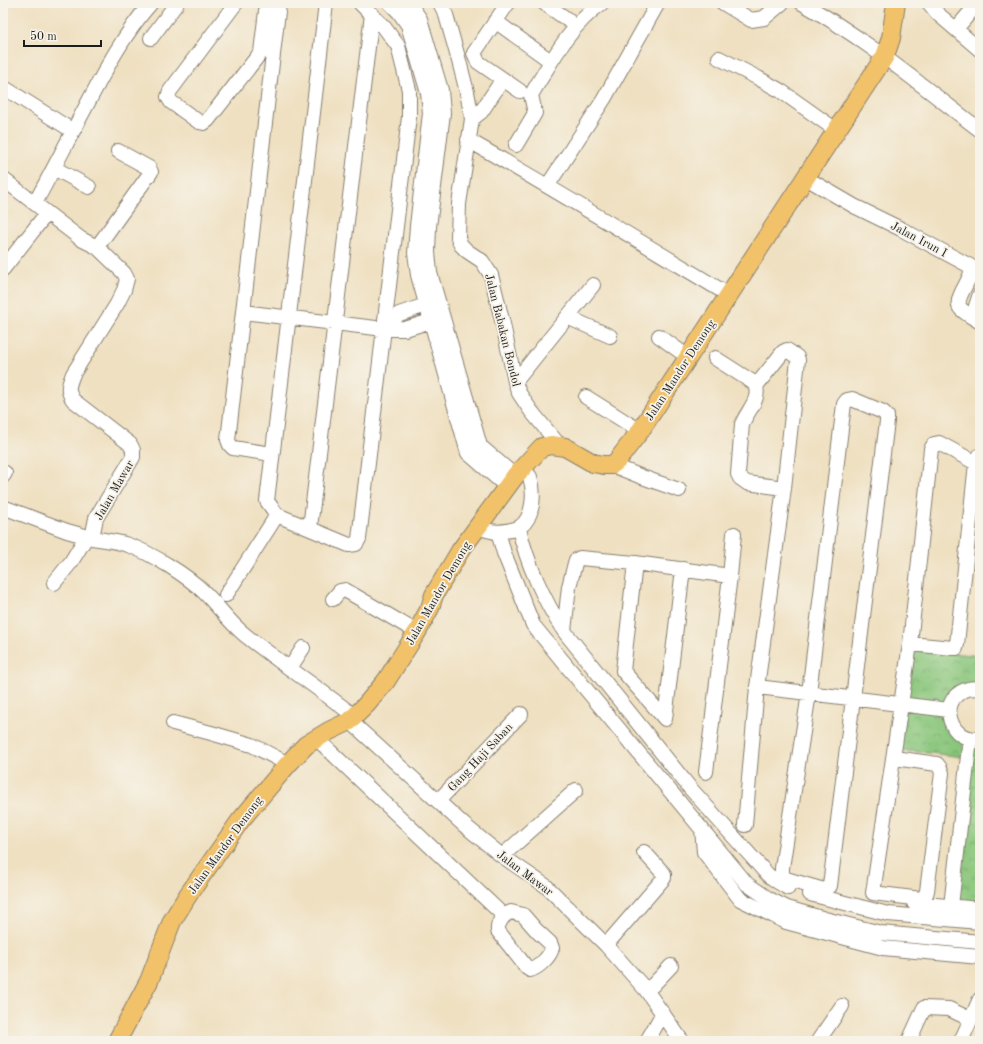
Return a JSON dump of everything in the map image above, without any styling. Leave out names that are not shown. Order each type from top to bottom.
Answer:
[{"type":"main road","name":"Jalan Mandor Demong","points":[[612,465],[640,431],[756,251],[806,178],[885,56],[891,38],[896,3]]},
{"type":"main road","name":"Jalan Mandor Demong","points":[[117,1041],[149,981],[172,921],[188,895],[240,821],[306,745],[352,718],[366,705],[386,681],[417,632],[430,608],[434,596],[456,557],[477,527],[515,476],[542,447],[559,445]]},
{"type":"main road","points":[[559,445],[593,463],[612,465]]},
{"type":"street","points":[[34,203],[54,168],[100,79],[140,15],[151,3]]},
{"type":"street","points":[[151,38],[177,3]]},
{"type":"street","points":[[236,3],[170,91],[168,97],[171,102],[198,122],[204,123],[208,120],[267,53],[279,3]]},
{"type":"street","points":[[267,3],[267,53],[243,312],[228,440],[233,448],[272,454]]},
{"type":"street","points":[[326,3],[266,501],[277,515],[349,545],[356,544],[359,539],[409,118],[409,90],[398,46],[384,26],[360,3]]},
{"type":"street","points":[[409,3],[420,19],[441,90],[443,113],[416,226],[415,253],[418,275],[468,453],[515,476],[529,476],[533,497],[530,511],[525,522],[519,528],[490,532],[477,527]]},
{"type":"street","name":"Jalan Babakan Bondol","points":[[440,3],[446,15],[459,61],[472,119],[459,204],[458,238],[461,245],[467,251],[482,261],[491,275],[515,382],[519,393],[559,445]]},
{"type":"street","points":[[459,61],[499,3]]},
{"type":"street","points":[[508,3],[474,53],[478,62],[520,91]]},
{"type":"street","points":[[544,3],[568,20]]},
{"type":"street","points":[[516,145],[535,112],[531,95],[568,37],[585,16],[602,3]]},
{"type":"street","points":[[548,185],[604,99],[658,3]]},
{"type":"street","points":[[723,3],[751,20],[764,18],[782,3]]},
{"type":"street","points":[[802,3],[831,19],[885,56],[980,130]]},
{"type":"street","points":[[929,3],[938,14],[980,50]]},
{"type":"street","points":[[956,29],[977,3]]},
{"type":"street","points":[[393,4],[408,24],[428,93],[431,162],[428,252],[430,273],[480,446],[515,476]]},
{"type":"street","points":[[310,528],[372,14]]},
{"type":"street","points":[[495,22],[546,57]]},
{"type":"street","points":[[719,58],[758,78],[781,92],[836,130]]},
{"type":"street","points":[[472,119],[481,112],[503,79]]},
{"type":"street","points":[[3,87],[73,131]]},
{"type":"street","points":[[468,140],[548,185],[729,295]]},
{"type":"street","points":[[97,247],[151,172],[149,168],[118,151]]},
{"type":"street","points":[[54,168],[89,187]]},
{"type":"street","name":"Jalan Irun I","points":[[806,178],[854,206],[970,266],[972,268],[971,275],[958,299],[958,304],[960,308],[980,322]]},
{"type":"street","name":"Jalan Mawar","points":[[3,179],[81,239],[97,247],[124,273],[127,279],[124,290],[117,304],[73,374],[69,384],[68,392],[73,400],[130,444],[134,450],[133,457],[96,518],[90,537],[127,545],[142,551],[185,576],[205,593],[229,621],[244,634],[290,668],[352,718],[464,825],[502,856],[546,886],[606,945],[646,990],[682,1041]]},
{"type":"street","points":[[3,269],[47,212]]},
{"type":"street","points":[[515,382],[593,286]]},
{"type":"street","points":[[980,294],[976,304],[980,310]]},
{"type":"street","points":[[384,329],[399,314],[426,305]]},
{"type":"street","points":[[243,312],[384,329],[405,329],[431,321]]},
{"type":"street","points":[[568,317],[610,336]]},
{"type":"street","points":[[659,336],[688,357]]},
{"type":"street","points":[[746,825],[757,687],[784,488],[798,360],[797,357],[787,350],[783,352],[756,386]]},
{"type":"street","points":[[715,358],[754,383],[756,386],[756,399],[745,416],[742,424],[738,474],[740,478],[747,483],[784,488]]},
{"type":"street","points":[[586,397],[640,431]]},
{"type":"street","points":[[852,399],[883,412],[887,416],[854,699],[830,886],[824,890],[786,879],[782,875],[809,693],[844,404],[847,400],[852,399]]},
{"type":"street","points":[[894,758],[937,764],[942,773],[927,891],[925,897],[921,899],[873,893],[910,644],[931,449],[934,444],[939,442],[978,459],[957,644],[956,648],[953,648],[910,644]]},
{"type":"street","points":[[612,465],[679,490]]},
{"type":"street","points":[[3,507],[67,531],[90,537],[54,583]]},
{"type":"street","points":[[226,595],[277,515]]},
{"type":"street","points":[[519,528],[523,546],[551,612],[564,631],[690,788],[768,875],[790,889],[888,914],[980,922]]},
{"type":"street","points":[[498,532],[504,553],[533,625],[747,884],[769,899],[786,908],[881,933],[980,942]]},
{"type":"street","points":[[706,772],[734,534]]},
{"type":"street","points":[[504,553],[523,546]]},
{"type":"street","points":[[564,631],[569,587],[576,560],[580,558],[635,563],[730,576]]},
{"type":"street","points":[[635,563],[623,671],[665,719],[683,569]]},
{"type":"street","points":[[333,599],[340,591],[345,590],[417,632]]},
{"type":"street","points":[[290,668],[303,648]]},
{"type":"street","points":[[757,687],[949,710]]},
{"type":"street","points":[[951,906],[975,738],[964,737],[954,728],[949,717],[949,710],[951,702],[962,691],[969,689],[980,689]]},
{"type":"street","name":"Gang Haji Saban","points":[[439,800],[520,714]]},
{"type":"street","points":[[173,723],[252,745],[288,764]]},
{"type":"street","points":[[316,738],[504,916]]},
{"type":"street","points":[[502,856],[576,790]]},
{"type":"street","points":[[702,829],[704,852],[740,899],[786,922],[883,948],[980,957]]},
{"type":"street","points":[[606,945],[664,878],[664,874],[644,852]]},
{"type":"street","points":[[888,914],[911,903],[918,902],[980,909]]},
{"type":"street","points":[[646,990],[653,985],[671,966]]},
{"type":"street","points":[[961,1041],[980,999]]},
{"type":"street","points":[[818,1041],[842,1006]]},
{"type":"street","points":[[909,1041],[924,1008],[949,1009],[970,1019]]},
{"type":"street","points":[[647,1041],[663,1013]]},
{"type":"green space","points":[[913,649],[980,656],[978,684],[947,706],[906,702]]},
{"type":"green space","points":[[905,708],[946,713],[967,740],[965,757],[900,750]]},
{"type":"green space","points":[[980,743],[980,905],[955,904],[973,744]]}]
